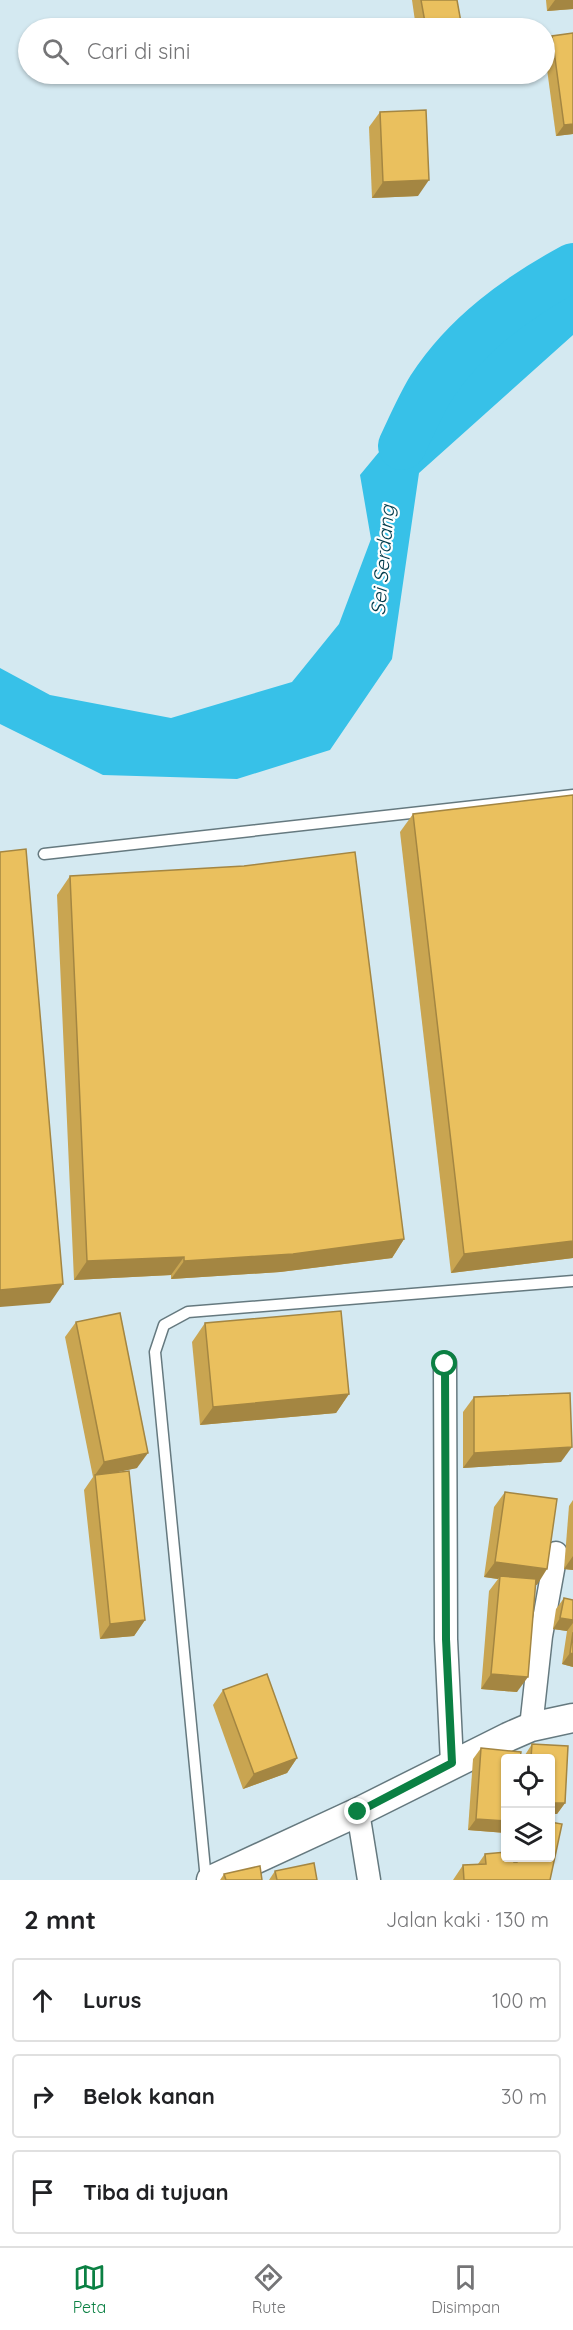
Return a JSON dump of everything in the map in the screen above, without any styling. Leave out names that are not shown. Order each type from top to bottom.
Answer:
[{"type":"street","points":[[445,1364],[446,1639],[452,1763]]},
{"type":"street","points":[[531,1727],[541,1636],[556,1553]]},
{"type":"street","points":[[208,1880],[257,1870],[358,1812],[452,1763],[531,1727],[573,1719]]},
{"type":"street","points":[[358,1812],[369,1880]]},
{"type":"lane","points":[[44,854],[573,795]]},
{"type":"lane","points":[[208,1880],[155,1352],[164,1325],[188,1312],[573,1281]]},
{"type":"water","points":[[573,279],[573,335],[419,473],[392,659],[330,750],[237,779],[103,775],[0,724],[0,668],[50,695],[171,718],[292,682],[339,624],[371,539],[360,475],[446,371]]},
{"type":"building","points":[[421,0],[457,0],[460,18],[424,18]]},
{"type":"building","points":[[573,33],[573,124],[564,125],[555,58],[555,36]]},
{"type":"building","points":[[426,110],[429,180],[383,182],[380,112]]},
{"type":"building","points":[[573,795],[573,1241],[464,1254],[413,814]]},
{"type":"building","points":[[26,849],[63,1284],[0,1290],[0,852]]},
{"type":"building","points":[[355,852],[404,1239],[293,1254],[184,1261],[184,1257],[87,1261],[70,876],[244,866]]},
{"type":"building","points":[[341,1311],[349,1394],[213,1407],[205,1323]]},
{"type":"building","points":[[120,1313],[148,1453],[104,1462],[76,1322]]},
{"type":"building","points":[[570,1393],[572,1447],[474,1453],[474,1397]]},
{"type":"building","points":[[129,1471],[145,1620],[110,1624],[95,1475]]},
{"type":"building","points":[[505,1492],[557,1499],[547,1569],[495,1562]]},
{"type":"building","points":[[500,1576],[536,1579],[528,1677],[491,1674]]},
{"type":"building","points":[[564,1598],[573,1600],[573,1620],[560,1618]]},
{"type":"building","points":[[573,1632],[573,1654],[570,1653]]},
{"type":"building","points":[[267,1674],[297,1758],[254,1774],[223,1690]]},
{"type":"building","points":[[532,1744],[568,1746],[565,1803],[555,1803],[555,1754],[531,1754]]},
{"type":"building","points":[[481,1748],[521,1752],[521,1754],[501,1754],[501,1821],[476,1819]]},
{"type":"building","points":[[555,1823],[562,1824],[555,1857]]},
{"type":"building","points":[[501,1852],[501,1862],[554,1862],[550,1880],[464,1880],[463,1865],[486,1864],[485,1854]]},
{"type":"building","points":[[314,1863],[317,1880],[277,1880],[275,1871]]},
{"type":"building","points":[[260,1866],[262,1880],[226,1880],[224,1874]]},
{"type":"waterway","name":"Sei Serdang","points":[[402,446],[431,388],[460,351],[494,318],[573,267]]},
{"type":"route","points":[[358,1812],[452,1763],[446,1639],[445,1364]]}]
